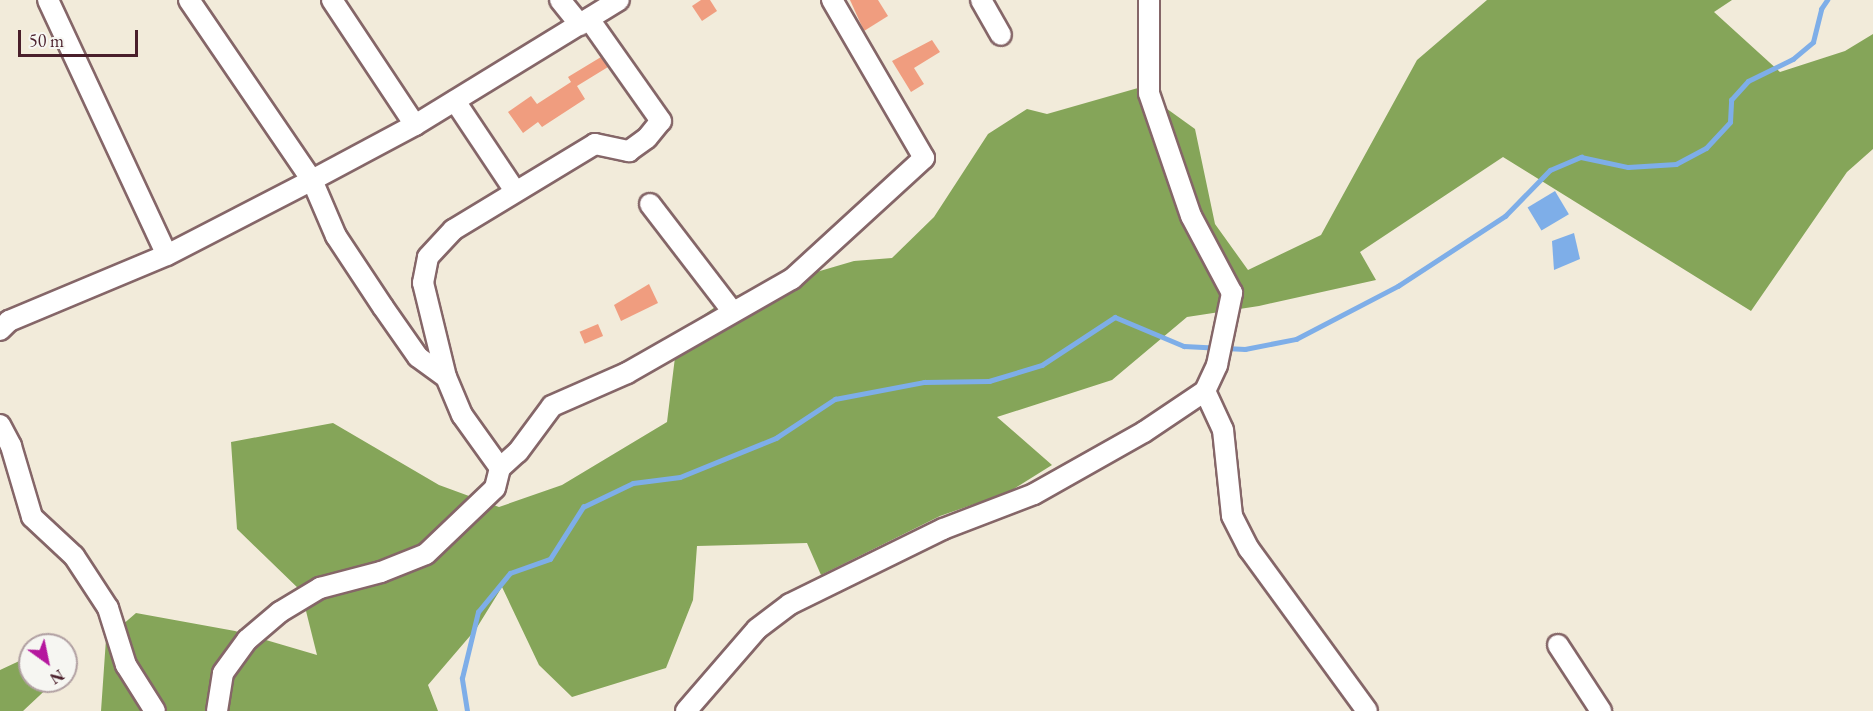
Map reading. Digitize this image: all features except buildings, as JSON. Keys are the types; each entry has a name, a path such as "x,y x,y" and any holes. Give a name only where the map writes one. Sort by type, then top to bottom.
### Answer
{"street":[{"path":"48,0 167,255"},
{"path":"189,0 312,180 336,236 383,307 418,357 446,377"},
{"path":"332,0 415,125"},
{"path":"500,468 462,415 446,377 423,283 428,257 453,230 595,144 629,151 661,121 585,22 560,0"},
{"path":"0,330 9,321 167,255 312,180 415,125 619,0"},
{"path":"217,711 223,673 247,640 279,612 320,588 381,572 426,554 495,488 500,468 518,452 552,406 627,373 732,311 792,279 924,158 832,0"},
{"path":"981,0 1001,35"},
{"path":"686,711 757,629 790,604 943,529 1035,494 1125,443 1205,391 1217,365 1232,293 1191,216 1149,93 1149,0"},
{"path":"455,100 515,191"},
{"path":"650,204 732,311"},
{"path":"1205,391 1223,430 1232,516 1249,549 1367,711"},
{"path":"0,425 11,446 32,517 74,556 108,608 126,665 155,711"},
{"path":"1558,645 1601,711"}],"green space":[{"path":"1487,0 1732,0 1714,12 1780,72 1845,51 1873,34 1873,149 1847,172 1751,311 1503,157 1360,252 1376,280 1259,306 1187,317 1112,380 997,417 1052,465 1009,492 940,516 821,575 807,543 697,546 693,600 666,668 572,697 539,665 502,587 476,629 428,685 438,711 101,711 106,639 136,613 235,631 317,655 301,591 237,529 231,442 333,423 439,485 499,507 562,485 667,422 678,333 728,298 854,261 892,258 934,217 988,134 1027,109 1047,114 1138,88 1195,129 1215,224 1248,270 1321,235 1417,60"},
{"path":"18,662 18,693 42,693 23,711 0,711 0,670"}],"water":[{"path":"1555,191 1569,214 1541,231 1528,207"},
{"path":"1574,233 1580,259 1554,270 1552,241"}],"waterway":[{"path":"1225,348 1245,349 1296,339 1398,286 1505,216 1550,170 1581,157 1628,167 1676,164 1706,148 1730,122 1731,100 1748,81 1793,59 1813,42 1821,9 1827,0"},
{"path":"467,711 462,678 478,612 510,573 550,559 583,507 633,483 680,477 776,438 835,399 924,382 989,381 1042,365 1115,317 1184,346 1217,348"}]}
